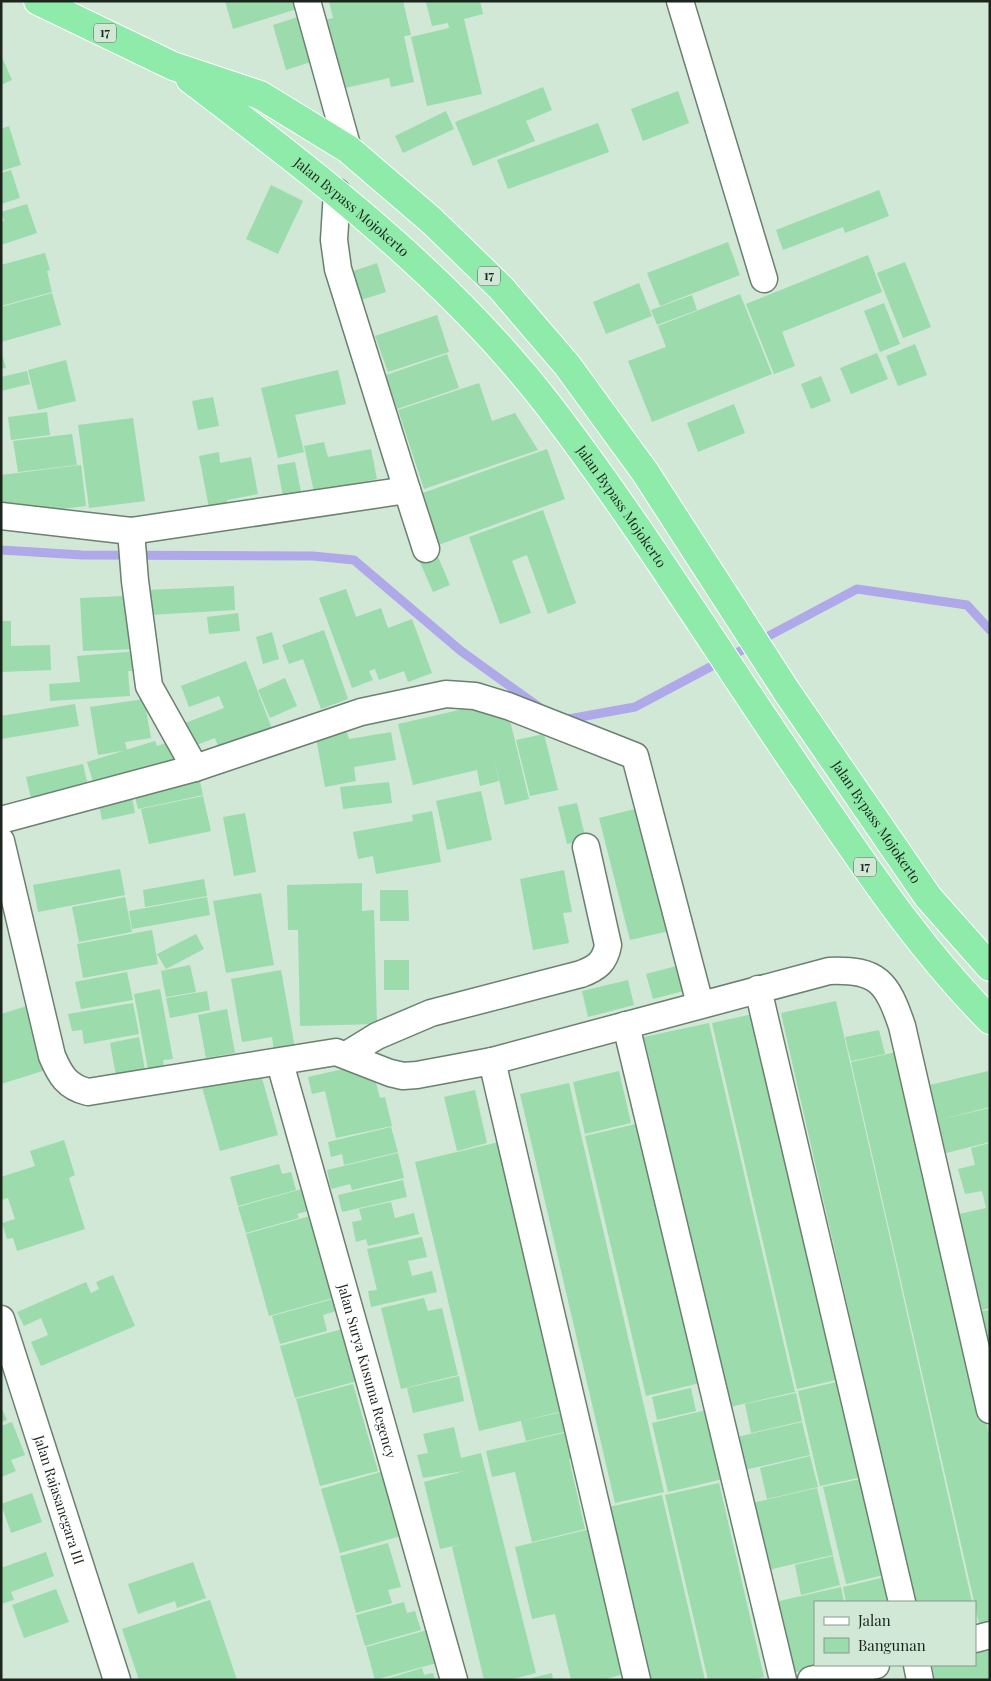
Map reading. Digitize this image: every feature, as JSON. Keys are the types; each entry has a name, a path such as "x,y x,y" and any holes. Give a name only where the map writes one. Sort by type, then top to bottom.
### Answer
{"highway":[{"name":"Jalan Bypass Mojokerto","path":"38,1 173,66 260,95 348,149 432,221 501,288 567,365 645,472 787,692 928,897 990,967"},
{"name":"Jalan Bypass Mojokerto","path":"173,66 337,192 428,272 487,330 549,406 689,602 753,704 904,922 953,982 990,1020"}],"street":[{"path":"307,1 348,149"},
{"path":"680,1 764,279"},
{"path":"337,192 334,240 338,269 426,549"},
{"path":"1,516 131,537 407,490"},
{"path":"131,537 135,581 150,686 195,768"},
{"path":"1,820 195,768 361,712 446,694 475,696 508,706 635,756 700,1004"},
{"path":"1,841 52,1056 66,1082 77,1089 88,1092 336,1052 390,1073 403,1076 492,1061 829,971 848,970 868,973 883,985 894,1003 904,1036 990,1410"},
{"path":"346,1055 377,1036 431,1013 581,974 599,965 606,956 608,945 586,847"},
{"path":"758,989 902,1601"},
{"path":"626,1025 783,1680"},
{"path":"492,1061 637,1680"},
{"name":"Jalan Surya Kusuma Regency","path":"280,1062 454,1680"},
{"name":"Jalan Rajasanegara III","path":"1,1319 117,1680"},
{"path":"976,1639 990,1635"},
{"path":"811,1680 872,1666"},
{"path":"917,1666 920,1680"}],"building":[{"path":"225,1 297,1 300,8 233,29"},
{"path":"329,1 403,1 411,35 404,36 414,82 391,87 389,78 341,89 324,20 333,18"},
{"path":"480,1 483,14 464,19 482,94 427,106 411,37 449,28 448,23 432,26 426,2"},
{"path":"301,16 314,61 286,70 273,25"},
{"path":"1,55 12,80 1,85"},
{"path":"543,87 552,110 526,121 535,141 473,166 455,122"},
{"path":"678,91 689,123 643,141 631,109"},
{"path":"446,111 454,129 403,153 395,136"},
{"path":"598,123 609,152 508,189 497,160"},
{"path":"9,126 21,165 1,171 1,129"},
{"path":"11,170 20,198 1,204 1,173"},
{"path":"271,185 303,201 278,254 246,239"},
{"path":"879,190 889,216 845,233 843,227 783,250 776,230"},
{"path":"27,204 37,233 1,245 1,222 4,221 1,212"},
{"path":"728,242 740,275 660,306 647,273"},
{"path":"45,253 50,270 47,271 52,292 1,306 1,265"},
{"path":"868,255 882,292 782,332 795,366 774,374 746,304"},
{"path":"905,262 931,327 903,338 877,273"},
{"path":"377,263 386,292 358,301 348,273"},
{"path":"639,283 652,316 606,334 593,302"},
{"path":"52,293 61,325 1,342 1,307"},
{"path":"740,294 772,374 652,422 628,361 666,347 658,326"},
{"path":"692,295 697,310 657,325 651,310"},
{"path":"884,303 900,344 880,352 864,311"},
{"path":"437,315 449,352 388,372 375,336"},
{"path":"915,344 927,375 898,386 886,356"},
{"path":"1,351 6,368 1,369"},
{"path":"877,353 888,379 851,394 840,368"},
{"path":"447,354 459,388 397,409 386,375"},
{"path":"66,360 76,401 38,410 28,370"},
{"path":"338,370 346,404 295,415 304,452 278,458 261,388"},
{"path":"27,371 30,384 1,391 1,377"},
{"path":"821,376 831,401 811,409 801,384"},
{"path":"479,383 492,421 515,413 538,450 424,489 398,410"},
{"path":"213,397 219,426 198,430 192,401"},
{"path":"734,404 745,433 698,452 687,423"},
{"path":"47,412 50,435 11,440 8,417"},
{"path":"133,418 145,501 89,508 78,425"},
{"path":"72,434 77,465 18,472 13,441"},
{"path":"324,442 328,457 371,449 377,479 314,492 304,446"},
{"path":"547,449 565,499 438,545 420,494"},
{"path":"219,452 220,463 251,457 258,494 227,500 229,510 210,513 199,456"},
{"path":"295,462 301,492 283,496 277,465"},
{"path":"81,465 86,506 29,513 28,505 1,508 1,475"},
{"path":"543,510 576,603 548,614 527,555 512,561 531,613 500,624 469,537"},
{"path":"436,552 450,585 433,592 419,560"},
{"path":"234,586 235,610 149,615 147,590"},
{"path":"346,589 356,617 381,608 388,628 412,619 432,673 408,682 404,671 379,680 375,669 369,671 373,680 352,688 319,598"},
{"path":"125,596 127,625 137,625 138,649 83,651 80,598"},
{"path":"238,613 240,631 209,634 207,617"},
{"path":"1,621 11,621 11,646 50,645 51,670 1,672"},
{"path":"324,630 348,699 321,709 303,659 289,664 282,645"},
{"path":"272,632 279,659 263,664 256,637"},
{"path":"138,651 139,670 128,671 130,696 50,701 49,684 80,682 77,656"},
{"path":"246,661 274,734 221,754 215,738 194,746 185,723 224,708 219,696 189,707 181,686"},
{"path":"285,678 297,706 270,718 258,690"},
{"path":"144,699 151,738 125,742 127,750 98,755 90,707"},
{"path":"75,704 79,726 1,739 1,716"},
{"path":"481,705 483,713 507,708 529,799 505,805 492,750 499,781 480,786 477,770 413,785 398,724"},
{"path":"347,732 349,739 391,732 396,760 354,767 356,781 325,787 316,738"},
{"path":"544,734 558,790 530,796 516,740"},
{"path":"155,741 157,746 172,741 179,763 95,788 87,762"},
{"path":"83,764 88,786 31,798 26,777"},
{"path":"198,773 203,795 138,809 133,788"},
{"path":"389,782 392,803 343,809 340,787"},
{"path":"481,791 492,840 447,850 436,801"},
{"path":"131,792 135,813 102,820 98,799"},
{"path":"203,796 211,831 149,844 141,809"},
{"path":"577,803 586,840 567,844 558,807"},
{"path":"643,807 673,930 630,940 599,818"},
{"path":"432,811 441,862 376,874 373,856 358,859 353,832 413,821 412,815"},
{"path":"245,813 256,872 234,876 223,817"},
{"path":"120,869 125,895 38,912 33,885"},
{"path":"564,870 572,912 563,913 569,943 533,950 520,879"},
{"path":"204,879 207,896 145,907 143,890"},
{"path":"362,883 362,911 374,910 377,1024 300,1026 298,930 288,930 287,885"},
{"path":"380,890 408,890 409,921 380,921"},
{"path":"261,893 274,965 226,973 213,901"},
{"path":"125,897 132,932 79,942 72,907"},
{"path":"207,897 210,915 132,929 129,911"},
{"path":"152,930 158,964 83,978 77,944"},
{"path":"196,934 204,949 166,969 157,954"},
{"path":"384,960 409,960 409,990 384,990"},
{"path":"684,964 691,989 653,999 646,974"},
{"path":"190,965 196,992 166,997 161,971"},
{"path":"281,970 295,1048 274,1051 272,1037 242,1042 231,979"},
{"path":"127,972 133,1000 81,1009 75,982"},
{"path":"628,980 634,1005 588,1017 582,991"},
{"path":"160,989 173,1059 163,1060 164,1066 148,1069 134,994"},
{"path":"207,991 210,1010 170,1018 166,998"},
{"path":"836,1001 972,1601 915,1601 781,1013"},
{"path":"133,1003 139,1034 84,1044 82,1030 72,1031 68,1014"},
{"path":"27,1006 46,1070 1,1084 1,1014"},
{"path":"227,1009 235,1053 206,1058 198,1015"},
{"path":"757,1013 819,1280 812,1282 836,1380 797,1389 712,1023"},
{"path":"709,1023 795,1392 730,1407 644,1037"},
{"path":"879,1030 885,1054 851,1061 845,1037"},
{"path":"139,1037 146,1076 117,1081 110,1043"},
{"path":"901,1051 990,1439 990,1630 981,1632 976,1601 974,1601 851,1062"},
{"path":"352,1067 375,1079 380,1098 385,1097 392,1126 336,1138 325,1091 312,1094 308,1077"},
{"path":"260,1071 278,1135 220,1151 202,1087"},
{"path":"619,1071 631,1123 585,1134 573,1082"},
{"path":"988,1071 990,1107 938,1120 930,1085"},
{"path":"569,1083 664,1492 615,1503 520,1094"},
{"path":"475,1090 487,1143 457,1151 444,1097"},
{"path":"990,1108 990,1142 946,1153 938,1120"},
{"path":"640,1123 700,1383 646,1396 585,1136"},
{"path":"391,1127 398,1152 344,1165 342,1154 331,1157 328,1142"},
{"path":"64,1140 75,1175 69,1178 85,1229 17,1251 13,1238 7,1239 2,1223 15,1219 8,1198 1,1200 1,1177 35,1166 30,1151"},
{"path":"499,1142 563,1411 479,1431 415,1162"},
{"path":"990,1143 990,1308 982,1310 959,1214 986,1208 982,1191 965,1194 958,1169 975,1165 971,1148"},
{"path":"398,1153 404,1178 352,1190 350,1184 331,1189 327,1170"},
{"path":"279,1164 282,1174 291,1172 296,1190 238,1206 230,1177"},
{"path":"403,1180 407,1197 342,1212 338,1195"},
{"path":"302,1189 308,1211 297,1214 299,1218 246,1233 238,1207"},
{"path":"391,1202 395,1218 414,1213 419,1234 368,1246 366,1239 356,1242 352,1222 362,1220 359,1209"},
{"path":"310,1216 333,1298 269,1316 246,1234"},
{"path":"422,1237 427,1257 408,1261 412,1276 432,1271 437,1292 371,1307 368,1291 377,1290 367,1249"},
{"path":"113,1275 135,1326 41,1366 31,1342 48,1335 41,1318 24,1326 17,1312 86,1282 91,1293 99,1289 96,1282"},
{"path":"424,1298 428,1311 442,1308 458,1375 401,1389 381,1308"},
{"path":"333,1299 336,1311 323,1315 327,1331 280,1344 272,1316"},
{"path":"990,1310 990,1339 989,1340 982,1311"},
{"path":"346,1328 361,1380 295,1398 280,1346"},
{"path":"459,1376 464,1401 413,1413 407,1388"},
{"path":"845,1380 867,1476 820,1486 798,1391"},
{"path":"353,1384 378,1471 320,1486 296,1399"},
{"path":"691,1388 696,1411 657,1420 652,1397"},
{"path":"796,1393 802,1421 751,1433 745,1404"},
{"path":"1,1407 7,1420 1,1422"},
{"path":"707,1410 723,1479 668,1492 652,1423"},
{"path":"563,1412 568,1431 526,1441 521,1421"},
{"path":"12,1422 25,1455 11,1460 16,1471 1,1477 1,1426"},
{"path":"802,1422 810,1455 744,1470 737,1437"},
{"path":"454,1427 461,1458 481,1453 536,1673 509,1680 484,1680 452,1547 463,1544 440,1549 424,1482 464,1471 423,1478 417,1455 428,1453 423,1434"},
{"path":"568,1432 574,1458 569,1459 585,1529 532,1542 515,1472 492,1477 486,1451"},
{"path":"810,1456 818,1487 767,1499 760,1468"},
{"path":"384,1471 401,1536 340,1553 321,1489"},
{"path":"865,1478 888,1574 846,1584 823,1487"},
{"path":"719,1483 764,1677 750,1680 708,1680 665,1495"},
{"path":"817,1488 833,1555 768,1570 752,1503"},
{"path":"32,1493 42,1522 11,1533 1,1504"},
{"path":"662,1495 705,1680 649,1680 609,1507"},
{"path":"590,1529 624,1674 602,1680 571,1680 555,1614 532,1619 515,1547"},
{"path":"388,1543 401,1587 388,1590 392,1603 356,1613 340,1556"},
{"path":"46,1552 54,1576 11,1592 14,1600 1,1604 1,1568"},
{"path":"833,1556 840,1585 801,1595 795,1565"},
{"path":"193,1562 206,1598 177,1608 175,1601 138,1614 128,1584"},
{"path":"894,1575 900,1601 846,1601 843,1587"},
{"path":"841,1587 844,1601 814,1601 814,1666 826,1666 792,1673 775,1602"},
{"path":"56,1589 69,1622 24,1638 12,1605"},
{"path":"210,1600 237,1680 139,1680 122,1629"},
{"path":"404,1602 407,1613 415,1611 421,1630 365,1646 356,1615"},
{"path":"431,1629 440,1662 375,1680 366,1647"},
{"path":"990,1648 990,1680 935,1680 932,1666 976,1666 976,1652"},
{"path":"422,1668 424,1675 433,1673 435,1680 383,1680"},
{"path":"552,1673 553,1680 528,1680 528,1679"}],"waterway":[{"path":"1,550 82,555 313,556 354,560 461,651 539,707"},
{"path":"563,720 635,707 857,589 967,605 990,630"}]}
